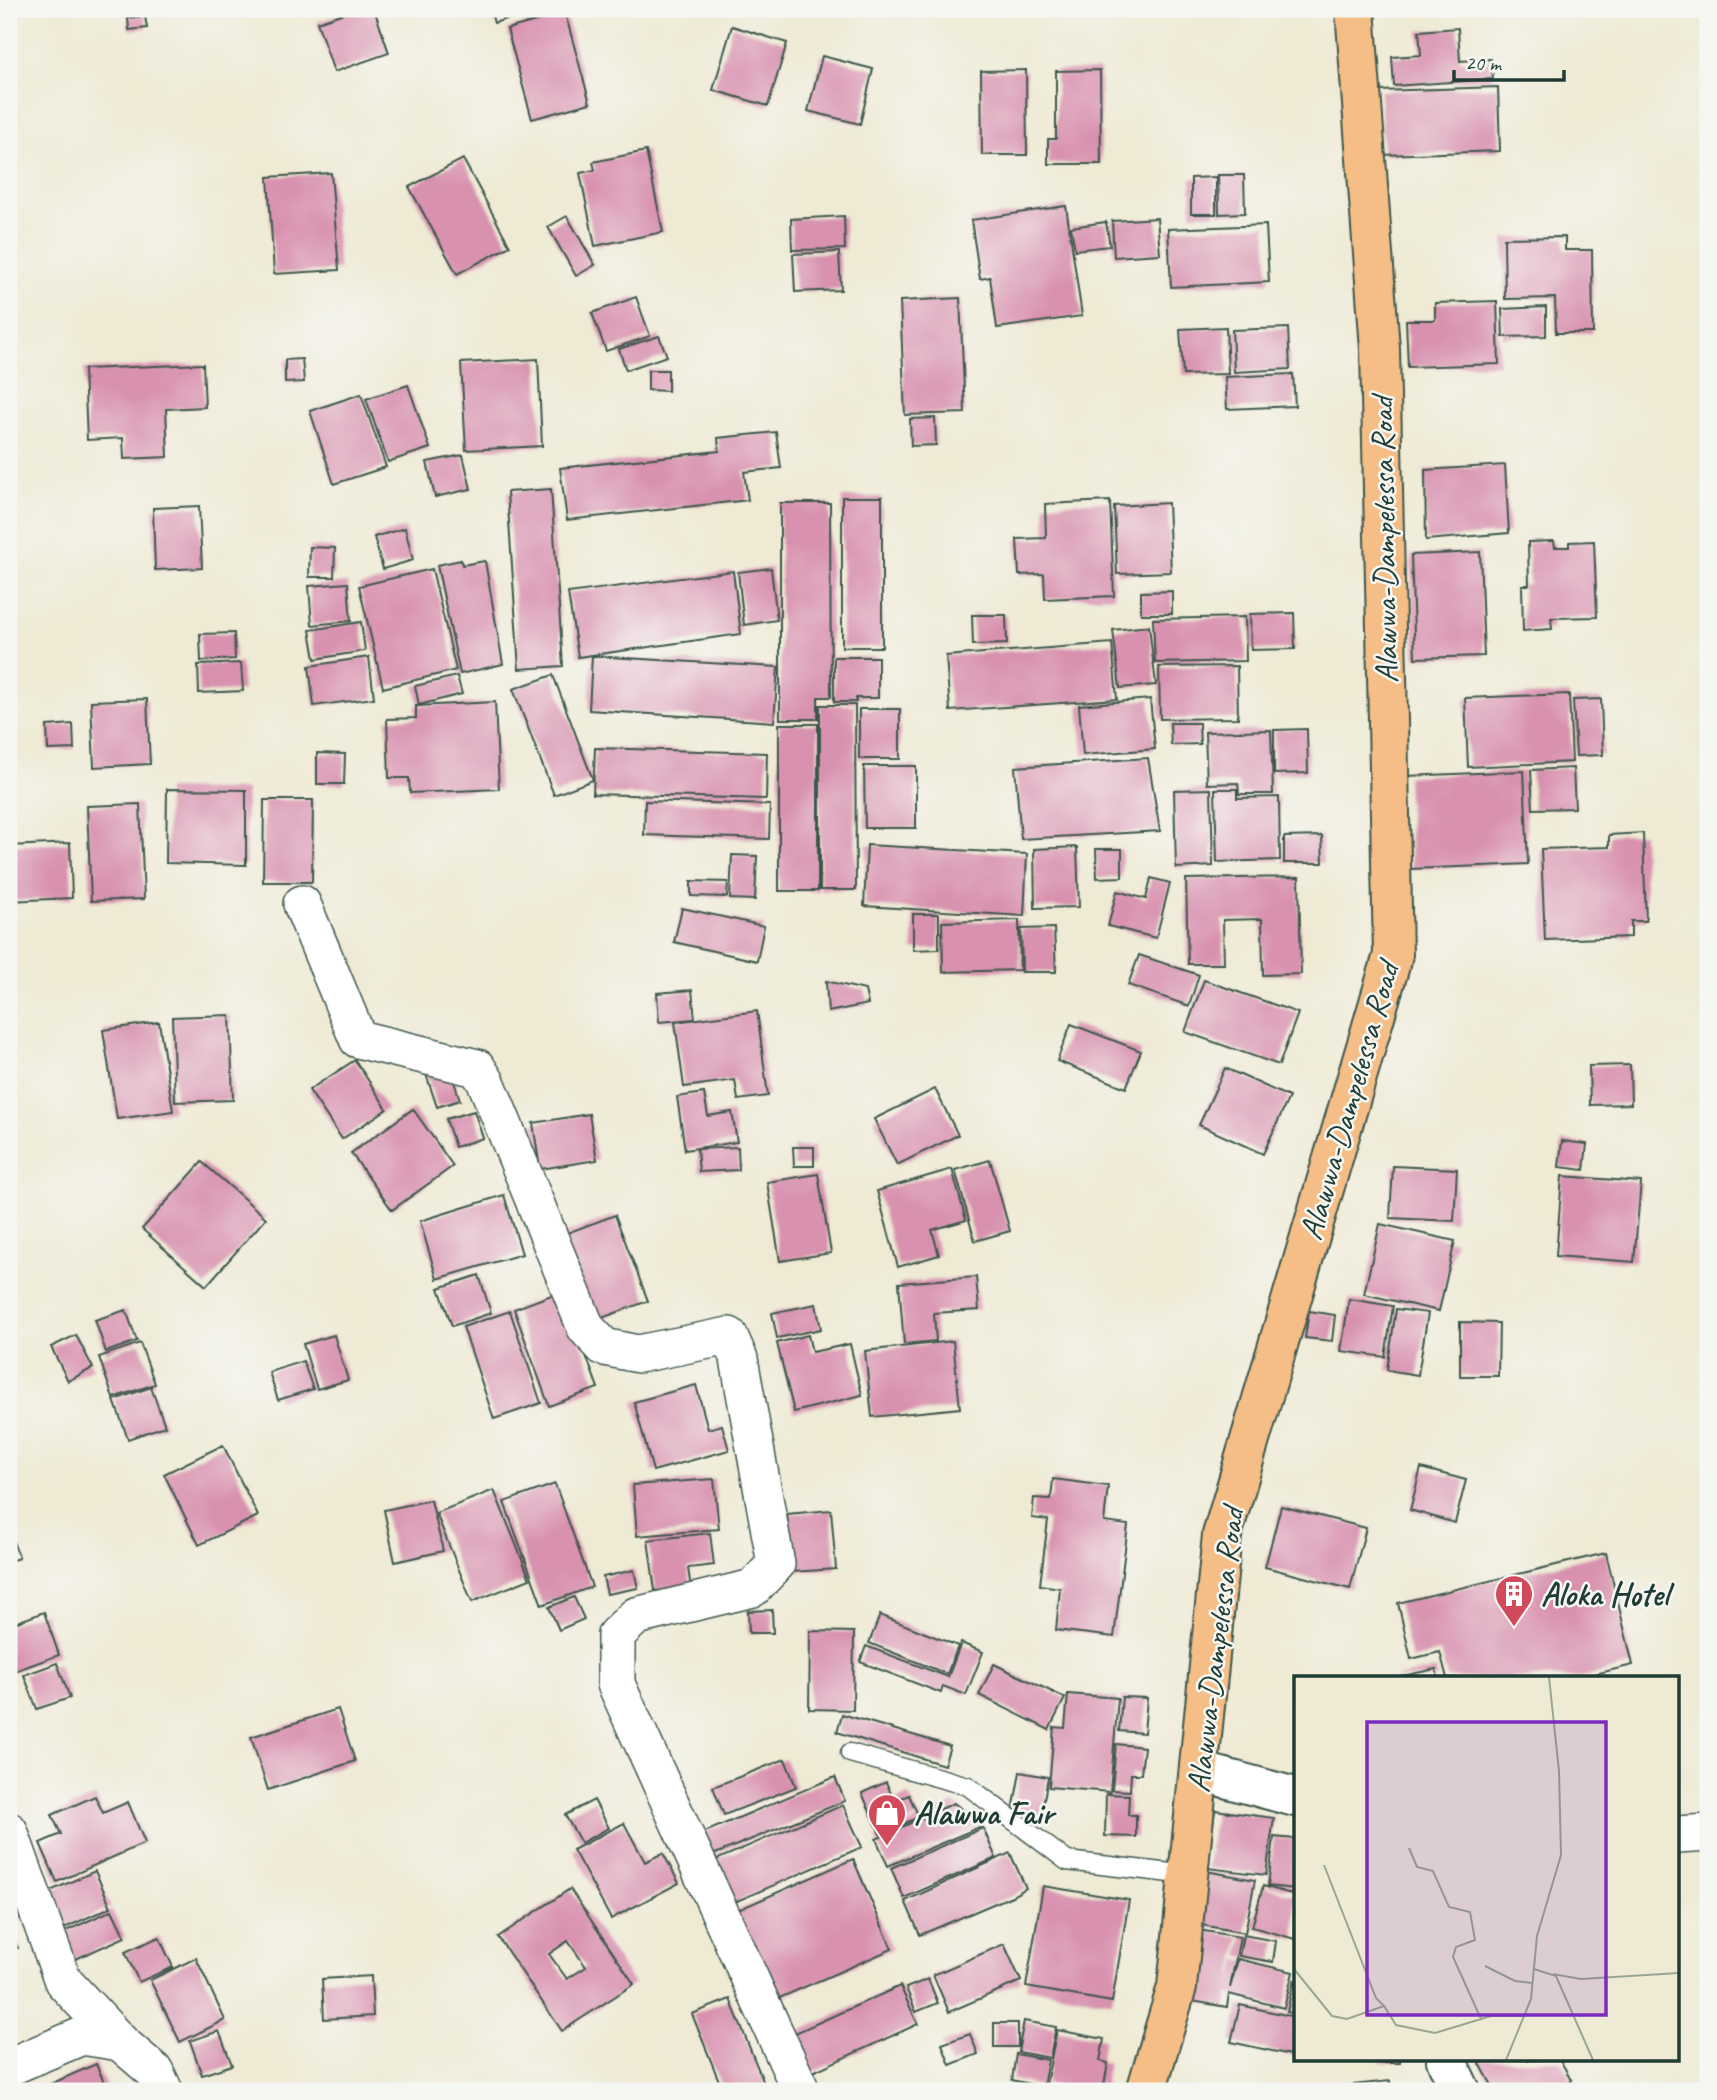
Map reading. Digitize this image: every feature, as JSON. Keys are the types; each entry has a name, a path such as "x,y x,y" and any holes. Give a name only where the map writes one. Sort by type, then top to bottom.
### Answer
{"main road":[{"name":"Alawwa-Dampelessa Road","path":"1146,2091 1177,1987 1223,1535 1393,955 1380,349 1355,9"}],"street":[{"path":"303,904 358,1039 477,1068 486,1083 586,1328 604,1347 638,1354 729,1336 739,1359 776,1564 753,1588 636,1616 616,1635 616,1684 801,2091"},
{"path":"1199,1771 1294,1797"},
{"path":"9,1831 63,1981 120,2042 155,2072 164,2091"},
{"path":"1678,1835 1708,1833"},
{"path":"9,2067 82,2036 120,2042"},
{"path":"1447,2062 1461,2091"}],"lane":[{"path":"850,1753 968,1786 1067,1861 1188,1875"}],"building":[{"path":"127,9 145,9 145,15 128,17"},
{"path":"356,9 374,9 389,53 334,72 317,22"},
{"path":"490,9 538,9 494,23"},
{"path":"565,13 590,103 532,119 507,29"},
{"path":"145,16 147,28 129,30 128,18"},
{"path":"732,26 787,43 768,106 713,90"},
{"path":"1458,28 1460,61 1491,59 1493,79 1394,86 1392,57 1421,55 1419,31"},
{"path":"822,56 873,69 860,124 808,111"},
{"path":"1026,70 1027,155 982,155 981,71"},
{"path":"1100,70 1101,164 1048,164 1048,139 1056,139 1056,71"},
{"path":"1498,87 1500,151 1383,155 1380,91"},
{"path":"646,151 663,232 595,246 580,173 595,170 593,162"},
{"path":"463,159 510,246 457,274 409,187"},
{"path":"331,173 339,270 274,274 268,177"},
{"path":"1218,175 1244,175 1245,213 1219,214"},
{"path":"1216,177 1216,214 1191,214 1191,178"},
{"path":"1066,206 1082,316 997,328 990,277 980,279 971,220"},
{"path":"567,216 595,265 576,276 548,227"},
{"path":"844,216 845,249 792,250 791,219"},
{"path":"1157,218 1160,254 1114,257 1112,221"},
{"path":"1106,222 1110,246 1075,250 1071,227"},
{"path":"1266,225 1269,282 1171,287 1168,229"},
{"path":"1565,237 1565,250 1592,250 1593,333 1556,333 1555,298 1505,299 1504,238"},
{"path":"839,252 841,290 795,292 793,254"},
{"path":"636,297 650,336 606,351 592,313"},
{"path":"960,298 965,413 905,415 900,301"},
{"path":"1497,301 1499,364 1408,367 1406,320 1435,320 1435,303"},
{"path":"1546,307 1546,336 1503,337 1502,309"},
{"path":"1226,327 1228,374 1183,375 1180,329"},
{"path":"1288,328 1290,369 1234,372 1232,330"},
{"path":"659,336 667,356 626,370 619,349"},
{"path":"302,359 304,382 285,383 285,360"},
{"path":"538,359 542,446 466,450 461,363"},
{"path":"203,364 205,407 166,409 168,457 124,459 123,438 87,440 84,369"},
{"path":"648,370 668,370 668,391 648,390"},
{"path":"1293,374 1295,406 1227,409 1225,377"},
{"path":"408,385 430,448 388,462 366,399"},
{"path":"361,394 386,467 334,484 310,411"},
{"path":"935,418 936,445 911,446 910,419"},
{"path":"776,432 781,468 744,472 748,500 567,520 560,468 719,451 718,438"},
{"path":"463,455 471,489 435,497 427,462"},
{"path":"1505,465 1509,533 1426,540 1425,470"},
{"path":"551,489 563,666 519,669 507,492"},
{"path":"842,497 882,497 882,647 842,647"},
{"path":"1110,501 1114,596 1045,599 1044,574 1019,575 1017,539 1046,538 1045,504"},
{"path":"780,503 830,503 831,697 818,697 818,719 780,719"},
{"path":"1168,503 1171,572 1117,574 1114,506"},
{"path":"199,506 202,568 155,570 153,508"},
{"path":"405,528 413,560 383,569 374,537"},
{"path":"1554,541 1555,547 1569,547 1569,542 1594,541 1597,617 1551,618 1552,629 1523,631 1522,585 1529,585 1528,542"},
{"path":"310,547 335,548 334,577 309,577"},
{"path":"1480,552 1484,656 1415,658 1411,555"},
{"path":"461,560 462,565 485,561 503,664 460,674 437,565"},
{"path":"771,568 777,620 744,625 738,572"},
{"path":"432,569 456,670 383,688 359,586"},
{"path":"733,571 741,634 578,657 568,593"},
{"path":"348,583 351,621 312,625 309,586"},
{"path":"1172,591 1172,614 1141,614 1141,592"},
{"path":"1294,613 1295,649 1251,650 1250,614"},
{"path":"972,615 1006,615 1007,644 973,645"},
{"path":"1245,617 1246,661 1155,663 1153,619"},
{"path":"361,622 365,651 315,659 310,630"},
{"path":"1149,626 1156,685 1120,688 1113,630"},
{"path":"234,633 235,659 201,661 200,634"},
{"path":"1112,643 1117,699 950,711 946,656"},
{"path":"592,656 778,667 774,722 589,710"},
{"path":"369,657 374,698 314,706 309,666"},
{"path":"834,657 878,657 878,698 834,702"},
{"path":"241,663 243,691 199,693 198,665"},
{"path":"1237,666 1238,718 1160,719 1159,667"},
{"path":"553,675 593,780 554,795 513,689"},
{"path":"457,676 462,694 419,705 415,686"},
{"path":"1569,694 1572,762 1468,767 1465,698"},
{"path":"147,699 150,764 94,767 91,701"},
{"path":"1150,699 1155,749 1083,755 1079,705"},
{"path":"1601,699 1603,755 1576,756 1573,700"},
{"path":"495,702 499,789 410,793 409,778 389,778 387,719 416,718 416,706"},
{"path":"820,705 855,705 856,890 820,890"},
{"path":"859,709 900,709 900,759 859,759"},
{"path":"1170,723 1199,723 1200,744 1171,745"},
{"path":"73,724 74,749 48,750 47,726"},
{"path":"779,724 818,724 818,891 779,891"},
{"path":"1307,729 1308,773 1274,774 1274,730"},
{"path":"1271,730 1273,794 1239,794 1238,783 1207,784 1205,732"},
{"path":"595,748 767,753 766,799 593,794"},
{"path":"317,753 345,754 344,784 317,784"},
{"path":"1148,758 1160,831 1021,839 1015,767"},
{"path":"864,766 916,766 916,828 865,828"},
{"path":"1573,768 1575,808 1533,809 1531,770"},
{"path":"1524,771 1528,864 1411,869 1407,776"},
{"path":"167,789 246,790 246,865 166,863"},
{"path":"1211,789 1213,866 1176,868 1174,790"},
{"path":"1215,789 1237,789 1237,798 1279,797 1280,860 1217,862"},
{"path":"264,800 313,800 312,882 263,882"},
{"path":"645,801 770,805 769,839 644,835"},
{"path":"140,804 144,899 91,901 87,806"},
{"path":"1643,833 1646,921 1631,921 1631,937 1545,940 1541,849 1609,847 1609,835"},
{"path":"1322,836 1323,863 1284,863 1284,837"},
{"path":"70,843 72,898 9,901 9,846"},
{"path":"867,845 1027,854 1024,916 864,906"},
{"path":"1077,847 1079,907 1035,908 1034,849"},
{"path":"1096,849 1122,849 1122,877 1097,878"},
{"path":"732,855 757,856 755,900 730,899"},
{"path":"1299,877 1301,974 1263,975 1262,919 1223,920 1224,964 1188,964 1186,879"},
{"path":"1151,878 1170,883 1156,938 1108,926 1117,891 1146,899"},
{"path":"691,881 728,882 727,897 691,896"},
{"path":"682,908 764,926 757,961 674,942"},
{"path":"913,914 939,914 939,949 913,950"},
{"path":"1019,920 1020,970 943,972 942,922"},
{"path":"1054,928 1056,972 1022,972 1021,929"},
{"path":"1139,955 1199,975 1189,1006 1128,985"},
{"path":"1204,980 1298,1013 1279,1065 1185,1032"},
{"path":"826,981 865,990 868,1004 828,1012"},
{"path":"692,990 695,1019 659,1022 657,993"},
{"path":"757,1011 768,1096 738,1100 735,1080 684,1087 675,1022"},
{"path":"230,1015 233,1100 175,1102 172,1017"},
{"path":"159,1022 173,1111 117,1119 103,1030"},
{"path":"1071,1024 1141,1051 1126,1088 1057,1061"},
{"path":"355,1060 387,1109 342,1139 309,1090"},
{"path":"1630,1065 1631,1104 1590,1105 1589,1066"},
{"path":"449,1066 460,1100 437,1107 426,1074"},
{"path":"1225,1068 1289,1097 1263,1154 1199,1125"},
{"path":"935,1089 958,1135 897,1165 874,1119"},
{"path":"704,1093 708,1116 732,1112 737,1142 685,1150 677,1097"},
{"path":"413,1109 453,1166 392,1210 351,1153"},
{"path":"474,1111 483,1138 455,1147 446,1119"},
{"path":"589,1114 597,1160 540,1169 533,1123"},
{"path":"1562,1141 1587,1144 1584,1170 1559,1167"},
{"path":"738,1147 739,1170 699,1172 697,1149"},
{"path":"793,1147 814,1147 814,1166 794,1166"},
{"path":"990,1160 1010,1231 975,1241 955,1170"},
{"path":"202,1162 266,1218 206,1286 142,1229"},
{"path":"1393,1166 1457,1169 1454,1221 1390,1218"},
{"path":"952,1169 966,1220 932,1230 939,1255 898,1267 877,1191"},
{"path":"818,1174 831,1253 780,1261 767,1182"},
{"path":"1562,1176 1641,1182 1634,1262 1556,1256"},
{"path":"504,1195 522,1254 437,1279 420,1221"},
{"path":"615,1215 648,1301 591,1322 559,1236"},
{"path":"1380,1224 1455,1241 1439,1311 1364,1294"},
{"path":"479,1275 491,1313 452,1326 439,1288"},
{"path":"976,1277 979,1310 934,1313 936,1341 904,1344 899,1283"},
{"path":"562,1291 598,1388 549,1406 514,1309"},
{"path":"1349,1299 1393,1306 1385,1357 1341,1351"},
{"path":"816,1304 821,1329 777,1338 772,1313"},
{"path":"1396,1309 1428,1313 1418,1375 1387,1370"},
{"path":"126,1310 137,1341 106,1352 95,1320"},
{"path":"510,1311 541,1403 494,1419 463,1327"},
{"path":"1309,1311 1335,1315 1332,1341 1305,1338"},
{"path":"1460,1322 1499,1323 1498,1376 1460,1376"},
{"path":"76,1335 93,1368 68,1381 51,1347"},
{"path":"334,1335 348,1380 317,1389 303,1344"},
{"path":"808,1335 812,1352 850,1344 862,1395 794,1412 777,1343"},
{"path":"953,1341 960,1408 872,1417 865,1351"},
{"path":"140,1343 155,1384 113,1398 99,1357"},
{"path":"303,1361 313,1389 278,1400 269,1372"},
{"path":"696,1385 708,1429 722,1425 729,1450 653,1471 634,1402"},
{"path":"151,1387 165,1426 128,1439 114,1400"},
{"path":"223,1445 258,1516 199,1545 164,1474"},
{"path":"1421,1468 1466,1480 1455,1523 1410,1510"},
{"path":"714,1479 719,1529 637,1536 633,1485"},
{"path":"1053,1479 1108,1486 1104,1522 1128,1525 1114,1637 1056,1630 1060,1588 1040,1585 1048,1520 1032,1518 1034,1498 1051,1499"},
{"path":"555,1484 592,1587 542,1605 504,1502"},
{"path":"494,1490 530,1579 472,1602 436,1513"},
{"path":"431,1500 443,1551 395,1562 384,1510"},
{"path":"1281,1506 1366,1528 1350,1589 1265,1567"},
{"path":"831,1510 836,1569 792,1572 787,1514"},
{"path":"9,1530 19,1558 9,1561"},
{"path":"710,1533 714,1565 688,1568 691,1588 655,1591 648,1540"},
{"name":"Aloka Hotel","path":"1606,1553 1633,1665 1586,1676 1446,1676 1440,1652 1411,1659 1398,1603"},
{"path":"634,1570 638,1588 607,1594 603,1577"},
{"path":"574,1597 584,1619 559,1630 549,1607"},
{"path":"772,1610 773,1633 749,1633 748,1611"},
{"path":"44,1612 59,1655 9,1673 9,1625"},
{"path":"880,1615 958,1646 947,1674 869,1643"},
{"path":"810,1631 854,1632 853,1710 809,1709"},
{"path":"961,1643 983,1652 966,1695 943,1686 941,1693 860,1662 866,1646 948,1677"},
{"path":"57,1663 70,1698 37,1709 24,1675"},
{"path":"994,1664 1065,1698 1049,1730 979,1695"},
{"path":"1436,1669 1438,1676 1402,1676"},
{"path":"1068,1694 1118,1698 1110,1792 1049,1787 1054,1727 1065,1728"},
{"path":"1122,1697 1147,1698 1144,1733 1119,1731"},
{"path":"338,1709 355,1761 268,1790 251,1737"},
{"path":"842,1714 950,1746 944,1765 837,1732"},
{"path":"1116,1744 1144,1747 1141,1774 1131,1774 1130,1791 1112,1790"},
{"path":"785,1759 796,1787 724,1815 713,1787"},
{"path":"1020,1772 1048,1777 1041,1817 1013,1811"},
{"path":"835,1777 845,1801 703,1859 693,1837"},
{"path":"886,1782 894,1801 909,1795 919,1817 880,1834 862,1793"},
{"path":"1106,1794 1129,1795 1128,1815 1136,1815 1136,1837 1105,1836"},
{"path":"95,1796 103,1813 128,1802 145,1843 57,1882 40,1843 61,1834 52,1815"},
{"path":"594,1800 609,1828 581,1843 565,1815"},
{"path":"954,1803 982,1826 888,1866 876,1839"},
{"path":"843,1805 862,1847 721,1908 702,1866"},
{"path":"1215,1810 1274,1818 1266,1875 1207,1868"},
{"path":"624,1823 645,1862 663,1853 679,1883 611,1919 573,1850"},
{"path":"983,1828 996,1858 904,1898 891,1868"},
{"path":"1274,1837 1294,1839 1294,1889 1268,1886"},
{"path":"1010,1853 1026,1888 920,1935 905,1901"},
{"path":"853,1859 892,1949 768,2003 729,1914"},
{"path":"95,1871 111,1907 56,1932 39,1896"},
{"path":"1206,1871 1255,1880 1245,1933 1196,1924"},
{"path":"1043,1886 1129,1900 1112,2002 1026,1987"},
{"path":"1263,1886 1294,1895 1294,1939 1252,1927"},
{"path":"570,1889 634,1984 562,2031 498,1937","holes":["568,1941 586,1967 567,1979 549,1954"]},
{"path":"112,1910 125,1937 69,1962 57,1935"},
{"path":"9,1927 18,1948 9,1952"},
{"path":"1193,1929 1240,1937 1230,1988 1238,1959 1293,1972 1284,2008 1229,1994 1227,2007 1180,1999"},
{"path":"1243,1935 1276,1941 1273,1962 1239,1956"},
{"path":"159,1937 173,1967 139,1982 125,1952"},
{"path":"1004,1944 1021,1981 949,2012 933,1975"},
{"path":"196,1958 225,2020 180,2042 150,1980"},
{"path":"371,1976 373,2016 324,2019 322,1979"},
{"path":"928,1979 938,2003 916,2012 906,1988"},
{"path":"1294,1980 1294,2014 1287,2012"},
{"path":"900,1986 918,2024 802,2077 784,2038"},
{"path":"730,1999 767,2091 723,2091 692,2014"},
{"path":"1240,2005 1294,2017 1294,2056 1231,2042"},
{"path":"1024,2021 1056,2027 1050,2058 1018,2052"},
{"path":"994,2023 1018,2023 1018,2047 994,2047"},
{"path":"1057,2030 1104,2039 1100,2061 1108,2063 1103,2091 1083,2091 1046,2084"},
{"path":"219,2031 232,2065 202,2075 190,2041"},
{"path":"970,2034 978,2054 950,2065 942,2044"},
{"path":"1016,2054 1048,2060 1043,2087 1012,2080"},
{"path":"1479,2062 1561,2062 1572,2081 1552,2091 1495,2091"},
{"path":"96,2064 108,2091 50,2091 48,2085"},
{"path":"1390,2081 1391,2091 1316,2091 1316,2089"}],"place":[{"name":"Aloka Hotel","path":"1514,1628"},
{"name":"Alawwa Fair","path":"887,1847"}]}
